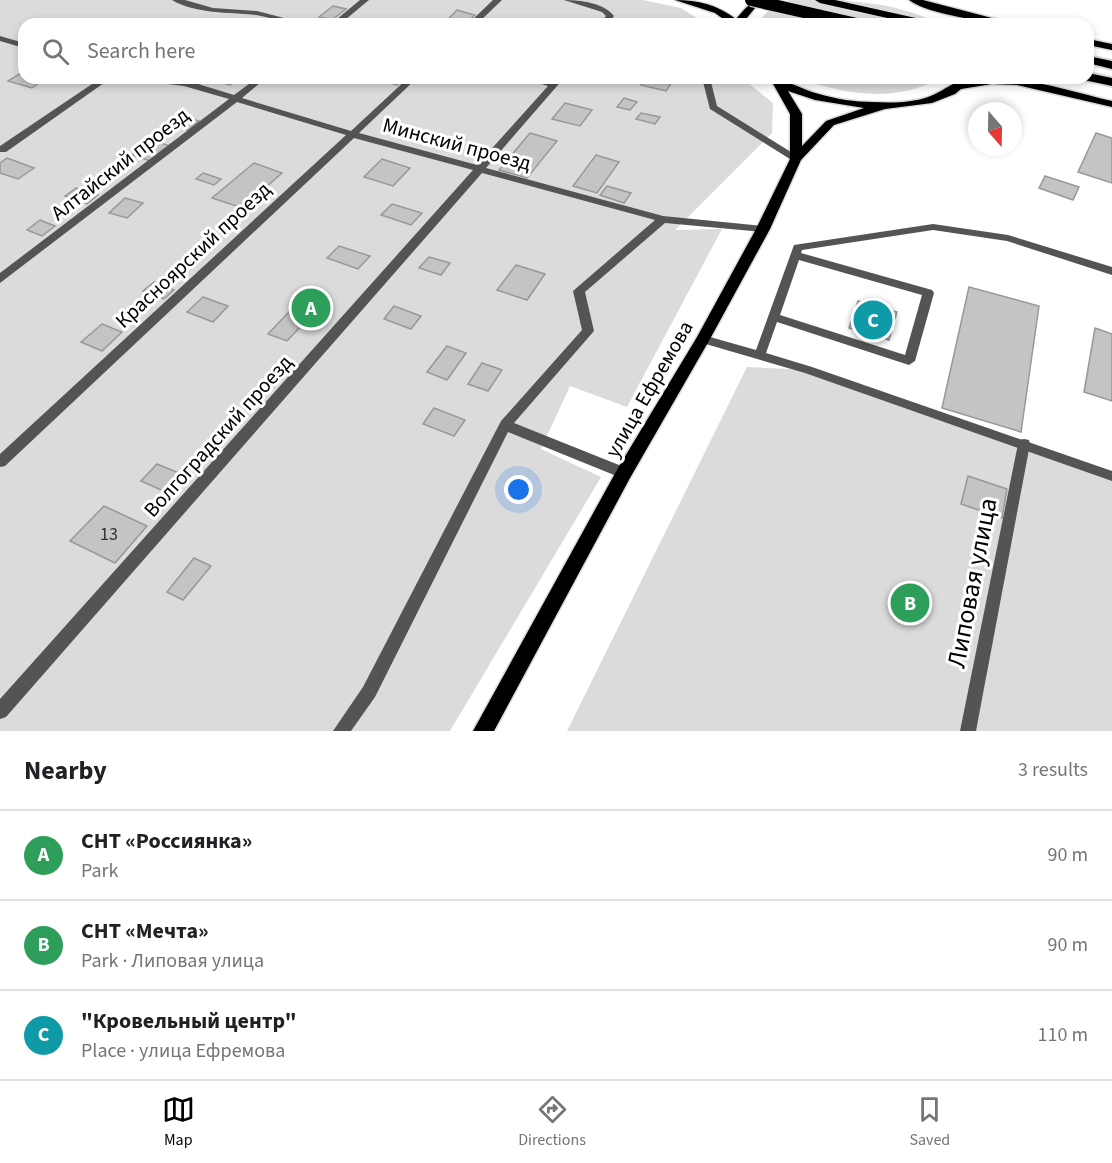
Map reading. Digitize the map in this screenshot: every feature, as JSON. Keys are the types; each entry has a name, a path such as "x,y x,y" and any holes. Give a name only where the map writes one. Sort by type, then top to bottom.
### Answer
{"highway":[{"path":"751,0 830,18"},
{"path":"820,0 902,18"},
{"path":"1094,60 1112,65"},
{"path":"1094,78 1112,82"}],"main road":[{"path":"680,0 719,11 728,18"},
{"path":"741,18 752,6 763,0"},
{"path":"914,0 929,6 983,18"},
{"path":"929,6 948,18"},
{"path":"1094,44 1112,47"},
{"path":"777,84 796,114 796,159"},
{"path":"785,84 818,97 845,103 883,106 914,104 941,96 961,84"},
{"path":"1026,84 1112,104"},
{"name":"улица Ефремова","path":"483,731 624,473 703,339 763,229 796,159 830,123 883,106"}],"street":[{"path":"176,0 213,10 257,13 278,18"},
{"path":"342,18 365,0"},
{"path":"478,18 498,0"},
{"path":"568,0 605,10 610,16 608,18"},
{"path":"0,38 18,44"},
{"path":"0,149 3,150 98,84"},
{"name":"Минский проезд","path":"187,84 351,134 663,219 763,229"},
{"name":"Алтайский проезд","path":"0,279 254,84"},
{"name":"Красноярский проезд","path":"0,462 406,84"},
{"name":"Волгоградский проезд","path":"0,711 554,84"},
{"path":"707,84 712,107 796,159"},
{"path":"341,731 369,692 505,425 588,331 579,291 663,219"},
{"path":"759,357 798,247 933,227 1008,238 1112,271"},
{"path":"773,317 909,361 928,293 795,255"},
{"path":"703,339 808,370 1112,476"},
{"path":"505,425 624,473"},
{"name":"Липовая улица","path":"968,731 1024,444"}],"shaded area":[{"path":"0,0 643,0 681,8 697,18 18,18 18,84 749,84 773,103 772,133 675,230 722,229 627,407 570,386 541,449 601,477 450,731 0,731"},
{"path":"790,0 847,1 886,6 925,18 762,18 780,4"},
{"path":"816,84 927,84 906,91 870,94"},
{"path":"747,367 808,370 1112,476 1112,731 567,731"}],"building":[{"path":"333,6 346,9 335,18 319,17"},
{"path":"457,10 475,15 472,18 449,18"},
{"path":"18,75 18,84 8,81"},
{"path":"18,84 38,84 32,88"},
{"path":"642,84 671,84 666,91"},
{"path":"624,98 637,102 630,110 617,107"},
{"path":"565,103 592,110 580,126 552,119"},
{"path":"641,113 660,117 655,124 636,119"},
{"path":"179,115 199,121 188,130 168,124"},
{"path":"530,133 557,141 527,178 499,170"},
{"path":"1096,133 1112,138 1112,183 1078,172"},
{"path":"151,140 170,146 150,161 132,155"},
{"path":"596,155 619,162 597,193 573,186"},
{"path":"7,158 34,168 18,179 0,173 0,163"},
{"path":"382,159 410,168 393,186 364,177"},
{"path":"254,163 282,173 242,208 212,198"},
{"path":"203,173 221,179 214,185 196,179"},
{"path":"1045,176 1079,187 1073,200 1039,188"},
{"path":"607,186 631,193 624,203 600,195"},
{"path":"76,188 98,195 87,204 65,196"},
{"path":"125,198 143,203 127,218 109,213"},
{"path":"392,204 422,213 411,225 381,215"},
{"path":"40,220 55,226 42,236 27,230"},
{"path":"339,246 370,256 358,269 327,258"},
{"path":"429,257 450,263 441,275 419,268"},
{"path":"516,265 545,274 527,300 497,290"},
{"path":"154,282 174,290 164,299 143,291"},
{"path":"969,287 1039,306 1021,432 942,408"},
{"path":"308,292 327,299 287,341 268,334"},
{"path":"203,297 228,306 213,322 187,312"},
{"path":"858,301 897,312 889,340 849,328"},
{"path":"394,306 421,316 411,329 384,319"},
{"path":"102,324 122,332 102,351 81,342"},
{"path":"1095,328 1112,334 1112,401 1084,392"},
{"path":"447,346 466,353 447,380 427,372"},
{"path":"482,363 502,370 488,391 468,384"},
{"path":"434,408 465,420 454,436 423,424"},
{"path":"157,464 184,475 168,493 141,481"},
{"path":"968,476 1007,489 1002,518 961,504"},
{"path":"104,506 147,526 115,563 70,541"},
{"path":"194,558 211,566 183,600 167,592"}],"place":[{"name":"СНТ «Россиянка»","path":"311,308"},
{"name":"\"Кровельный центр\"","path":"873,320"},
{"name":"СНТ «Мечта»","path":"910,603"}]}
